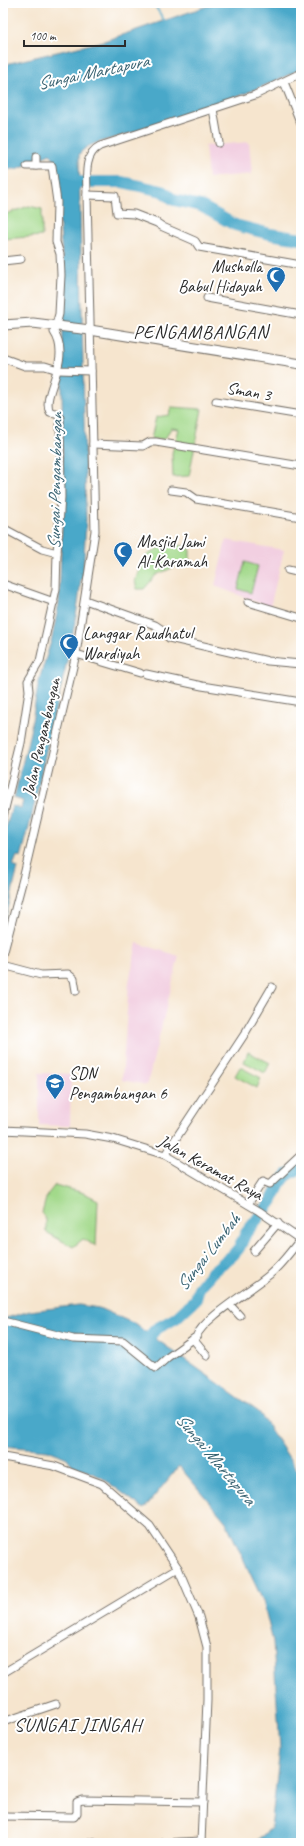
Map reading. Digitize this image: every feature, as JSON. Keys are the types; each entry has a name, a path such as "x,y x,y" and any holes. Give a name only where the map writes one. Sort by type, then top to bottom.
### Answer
{"main road":[{"path":"3,325 33,323 58,326 301,364"}],"street":[{"name":"Jalan Pengambangan","path":"3,955 24,875 76,654 95,524 93,444 87,330 87,182 88,160 90,153 94,148 255,95 301,73"},
{"path":"284,82 301,124"},
{"path":"213,109 219,143"},
{"path":"36,157 36,166"},
{"path":"3,817 21,743 29,691 28,681 40,661 54,602 61,497 60,421 59,415 55,412 50,412 48,409 50,391 60,370 60,346 54,333 58,326 61,275 60,254 56,242 56,197 52,166 27,166"},
{"path":"87,195 115,196 117,213 134,214 157,223 163,227 195,240 199,246 301,266"},
{"path":"3,261 21,259"},
{"path":"207,298 301,315"},
{"path":"3,358 25,366 45,366 60,370 88,371"},
{"name":"Sman 3","path":"216,401 301,415"},
{"path":"93,444 143,446 150,442 156,442 301,466"},
{"path":"171,490 186,492 196,499 301,517"},
{"path":"3,528 42,548 57,553"},
{"path":"288,570 301,573"},
{"path":"3,584 54,602"},
{"path":"85,600 155,625 161,629 168,638 268,661 301,664"},
{"path":"248,602 301,618"},
{"path":"76,654 143,674 202,686 301,702"},
{"path":"3,965 41,975 70,975 75,981 76,992"},
{"path":"165,1155 244,1035 272,988"},
{"name":"Jalan Keramat Raya","path":"3,1130 85,1134 113,1139 165,1155 248,1204 278,1223 299,1239"},
{"path":"248,1204 263,1181 270,1184 301,1155"},
{"path":"254,1251 278,1223"},
{"path":"3,1321 73,1339 123,1341 156,1368 168,1357 193,1339 212,1318 271,1274 299,1239 301,1229"},
{"path":"230,1305 240,1316"},
{"path":"193,1339 207,1356"},
{"path":"3,1457 54,1466 102,1484 150,1526 178,1568 199,1617 206,1647 207,1700 201,1842 163,1843"},
{"path":"3,1673 178,1568"},
{"path":"3,1722 56,1704"},
{"path":"3,1816 74,1817 77,1813 77,1802 82,1800 203,1802"}],"shaded area":[{"path":"249,142 252,174 208,178 205,146"},
{"path":"226,540 284,550 270,607 215,586"},
{"path":"137,943 179,956 147,1085 122,1080 129,982"},
{"name":"SDN Pengambangan 6","path":"39,1073 71,1074 70,1126 39,1125"}],"green space":[{"path":"29,206 42,209 42,236 3,239 3,215"},
{"path":"171,407 202,409 189,476 173,477 172,453 179,429 171,428 165,439 151,439 156,417 169,415"},
{"path":"168,542 190,548 190,560 156,575 144,589 137,589 135,581 146,556"},
{"path":"245,562 258,566 251,593 238,589"},
{"path":"248,1052 270,1063 265,1073 244,1062"},
{"path":"240,1067 261,1078 257,1088 235,1076"},
{"path":"55,1185 84,1193 98,1200 96,1246 83,1239 73,1247 46,1232 46,1219 42,1213 47,1195"}],"water":[{"name":"Sungai Martapura","path":"216,3 301,3 301,69 258,88 192,113 93,144 87,147 79,155 86,519 83,578 81,579 76,618 37,795 21,857 17,856 13,866 18,868 3,929 3,839 12,806 21,808 23,801 14,798 30,732 39,680 52,638 59,603 63,500 63,268 53,157 50,154 17,169 3,169 3,67 10,63 104,41"},
{"name":"Sungai Martapura","path":"79,1305 99,1308 135,1324 259,1412 301,1476 301,1843 254,1843 271,1828 280,1749 273,1642 263,1601 226,1522 179,1466 144,1509 101,1477 72,1465 67,1458 48,1450 3,1446 3,1319 30,1311"}],"waterway":[{"path":"156,3 155,6 164,20"},
{"path":"69,182 122,182 162,191 174,200 201,206 235,225 270,234 301,239"},
{"name":"Sungai Lumbah","path":"140,1347 156,1329 176,1318 196,1299 199,1288 212,1272 233,1255 239,1248 246,1233 271,1202 280,1184 288,1174 301,1168"}],"place":[{"name":"Musholla Babul Hidayah","path":"276,293"},
{"name":"Masjid Jami Al-Karamah","path":"123,568"},
{"name":"Langgar Raudhatul Wardiyah","path":"69,660"},
{"name":"SDN Pengambangan 6","path":"55,1100"}],"district":[{"name":"PENGAMBANGAN","path":"201,331"},
{"name":"SUNGAI JINGAH","path":"78,1724"}],"water label":[{"name":"Sungai Pengambangan","path":"55,481"}]}
